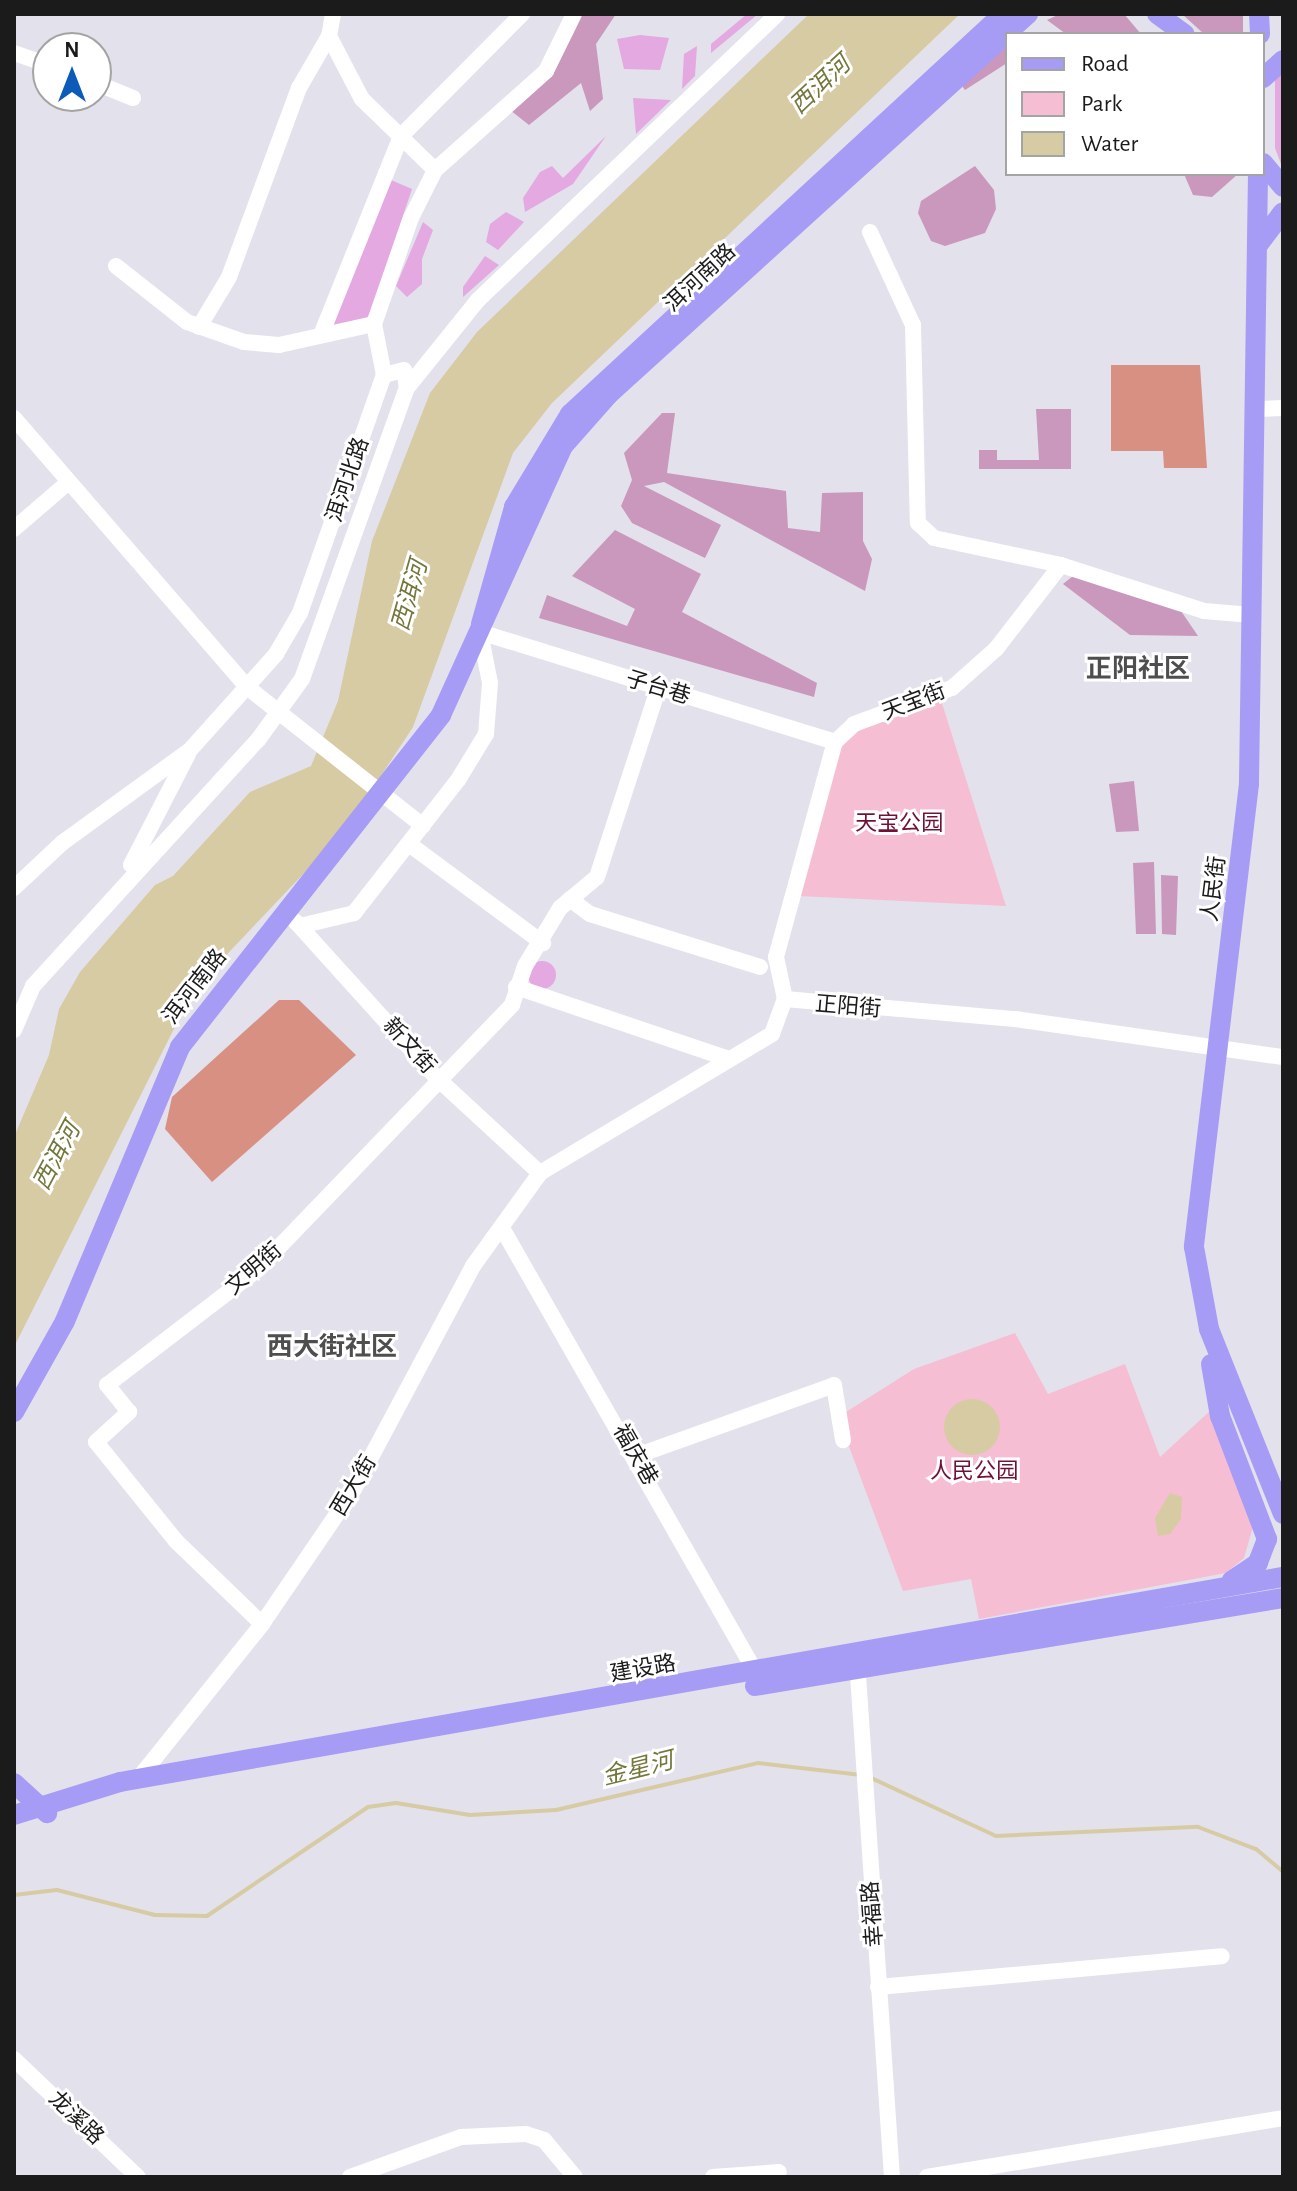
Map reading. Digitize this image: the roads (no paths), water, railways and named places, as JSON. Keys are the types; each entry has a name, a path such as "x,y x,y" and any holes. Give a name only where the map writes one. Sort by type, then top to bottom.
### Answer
{"main road":[{"name":"洱河南路","path":"480,632 514,507 570,414 1003,14"},
{"name":"洱河南路","path":"1008,32 1028,14"},
{"path":"1155,14 1166,32"},
{"path":"1155,14 1182,32"},
{"name":"洱河南路","path":"14,1412 65,1321 180,1047 292,919 429,733 480,632 544,476 581,424 1005,35"},
{"path":"1265,76 1283,60"},
{"path":"1265,165 1283,187"},
{"name":"人民街","path":"1258,176 1249,784 1194,1225 1202,1305 1283,1514"},
{"path":"1257,253 1283,212"},
{"path":"1202,1305 1220,1416 1267,1539 1248,1572 1206,1590"},
{"name":"建设路","path":"14,1815 759,1679 1283,1577"},
{"name":"建设路","path":"857,1660 1283,1598"},
{"name":"建设路","path":"14,1828 42,1809 138,1779 759,1679"},
{"path":"14,1783 42,1809"}],"street":[{"path":"199,327 229,277 299,88 329,36 333,14"},
{"path":"321,335 401,136 522,14"},
{"path":"407,388 404,370 384,375 374,324 435,170 546,71 574,14"},
{"path":"14,1030 33,986 122,885 258,740 302,679 407,388 478,300 777,14"},
{"path":"329,36 362,99 435,170"},
{"path":"112,89 133,98"},
{"path":"870,232 913,325 918,523 934,538 1061,565 1204,611 1252,615"},
{"path":"116,266 199,327 279,345 374,324"},
{"name":"洱河北路","path":"14,888 62,843 190,750 247,687 300,613 384,375"},
{"path":"1256,409 1283,408"},
{"path":"14,418 65,485 247,687 423,826"},
{"path":"14,529 65,485"},
{"name":"天宝街","path":"835,742 854,724 952,688 996,649 1061,565"},
{"path":"292,919 354,913 423,826 486,734 490,683 480,632"},
{"name":"子台巷","path":"480,632 835,742"},
{"path":"438,1079 512,1005 516,987 570,899 597,877 658,689"},
{"path":"785,999 776,957 835,742"},
{"path":"122,885 190,750"},
{"path":"409,844 543,943"},
{"path":"570,899 590,914 760,967"},
{"name":"新文街","path":"292,919 438,1079 540,1173"},
{"path":"516,987 726,1058"},
{"name":"正阳街","path":"540,1173 762,1041 785,999 1218,1043 1283,1057"},
{"name":"文明街","path":"262,1624 176,1541 96,1442 129,1412 107,1385 257,1270 370,1160 438,1079"},
{"name":"西大街","path":"138,1779 262,1624 354,1489 473,1266 540,1173"},
{"name":"福庆巷","path":"502,1228 636,1456 759,1679"},
{"path":"636,1456 834,1385 843,1440"},
{"name":"幸福路","path":"857,1660 892,2177"},
{"path":"878,1987 1222,1956"},
{"name":"龙溪路","path":"14,2059 138,2177"},
{"path":"927,2177 1283,2118"},
{"path":"350,2177 461,2137 526,2134 544,2140 575,2177"},
{"path":"713,2177 779,2172"}],"water":[{"name":"西洱河","path":"809,14 960,14 552,403 513,453 413,727 346,829 194,989 14,1347 14,1137 49,1055 59,1009 80,972 155,885 173,876 250,792 311,766 338,701 372,541 430,393 477,332"},
{"path":"972,1399 991,1408 1000,1427 991,1446 972,1455 953,1446 944,1427 953,1408"},
{"path":"1170,1493 1182,1497 1181,1519 1170,1534 1158,1536 1155,1518"}],"waterway":[{"name":"金星河","path":"14,1895 57,1890 155,1915 207,1916 368,1807 396,1803 470,1815 556,1810 758,1763 861,1775"},
{"name":"金星河","path":"869,1777 996,1836 1198,1827 1256,1849 1283,1872"}],"district":[{"name":"正阳社区","path":"1138,670"},
{"name":"西大街社区","path":"332,1348"}],"park label":[{"name":"天宝公园","path":"899,824"},
{"name":"人民公园","path":"974,1472"}]}
